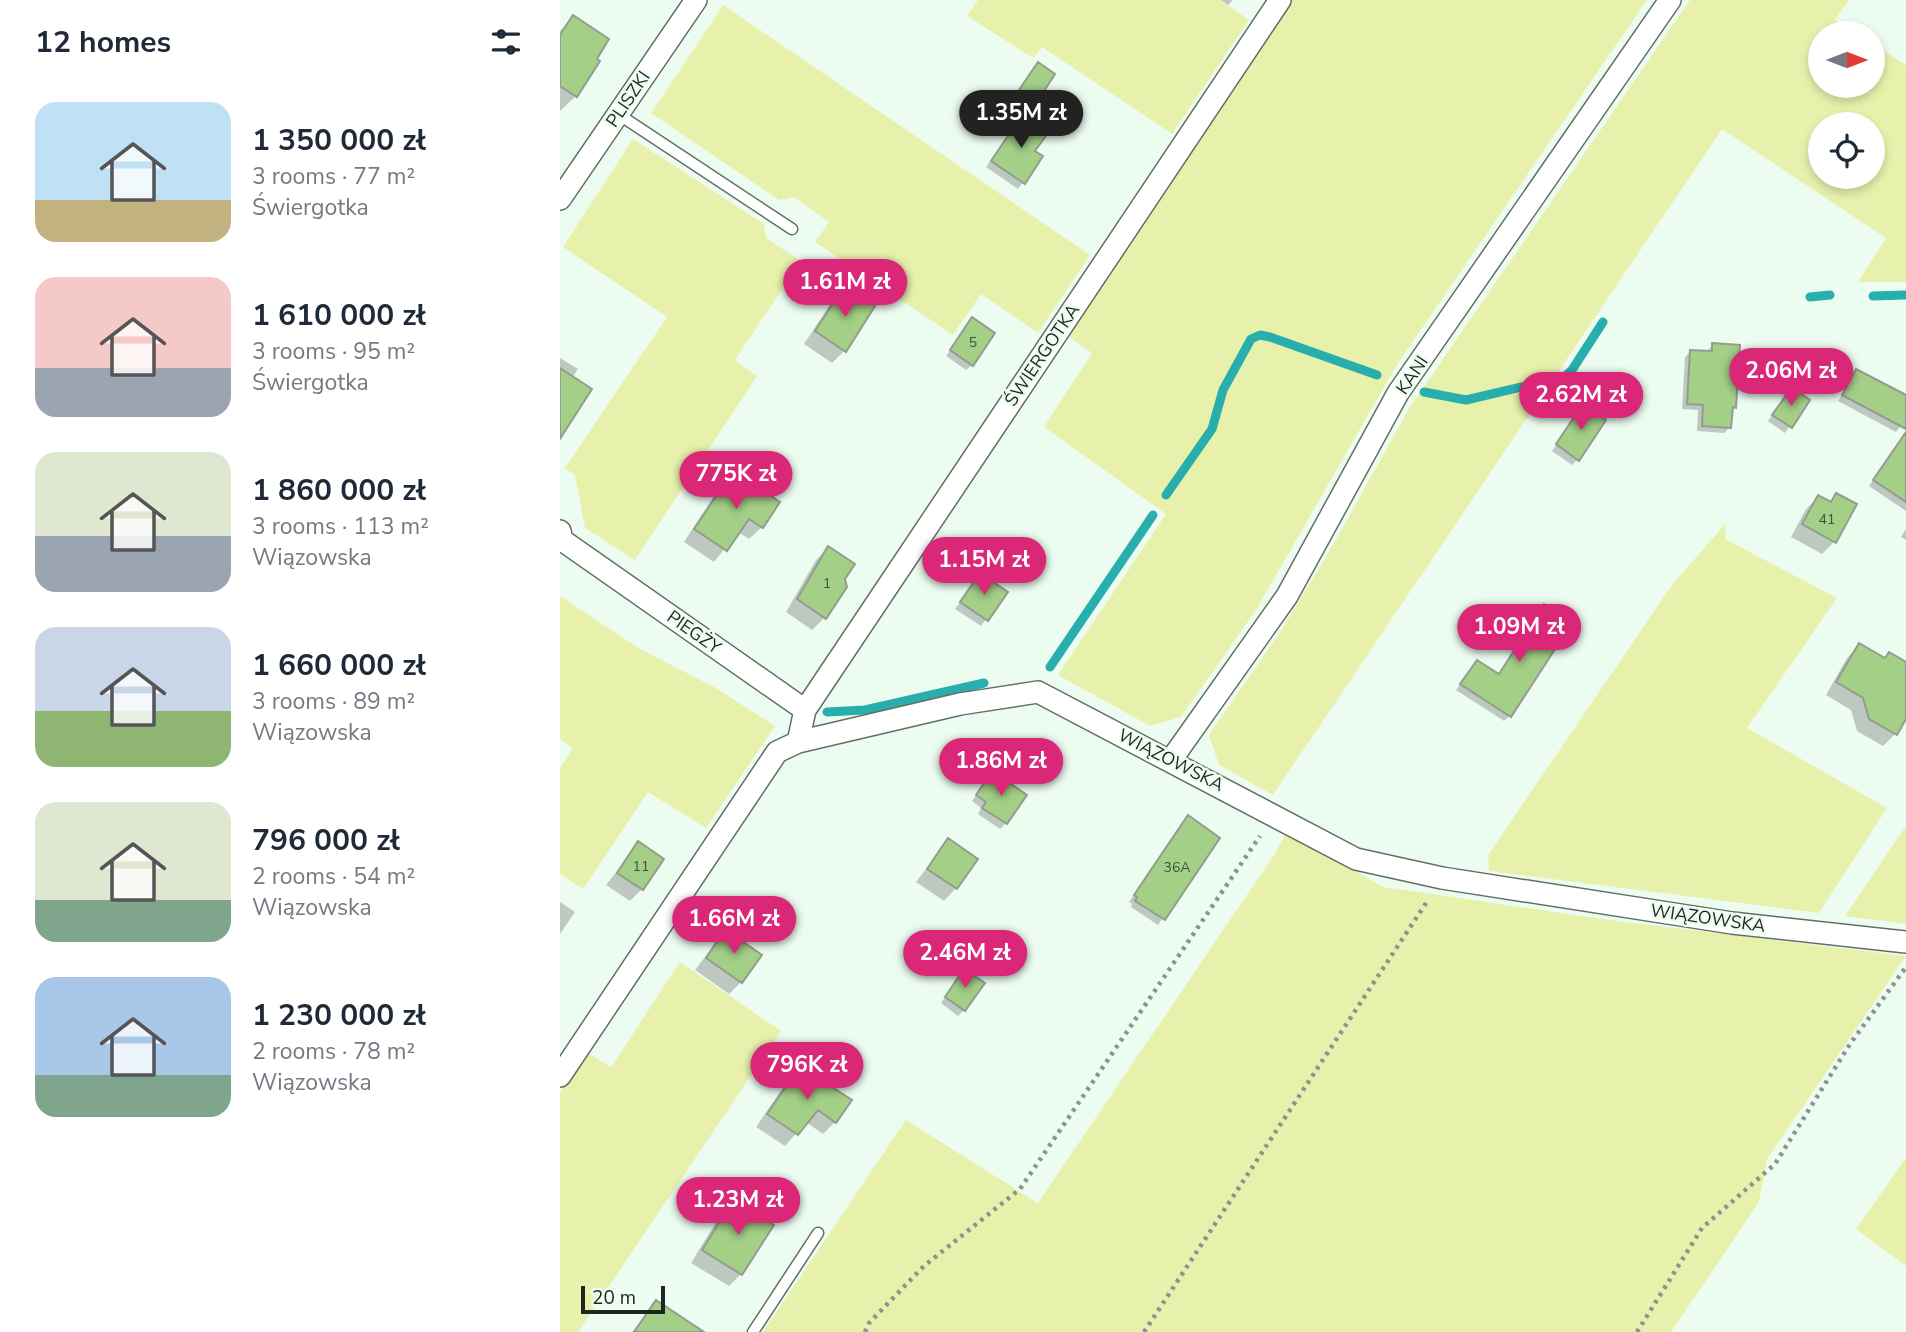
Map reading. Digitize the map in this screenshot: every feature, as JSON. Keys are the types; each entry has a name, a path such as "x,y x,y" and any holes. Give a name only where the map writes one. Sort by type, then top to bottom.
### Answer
{"street":[{"name":"PLISZKI","path":"560,199 696,0"},
{"name":"ŚWIERGOTKA","path":"805,710 1280,0"},
{"name":"KANI","path":"1171,760 1287,596 1398,393 1670,0"},
{"name":"PIEGŻY","path":"560,531 562,540 805,710"},
{"name":"WIĄZOWSKA","path":"560,1076 766,763 776,752 798,742 960,704 1038,692 1356,859 1442,878 1732,923 1906,942"},
{"path":"798,742 805,710"}],"lane":[{"path":"618,114 792,229"},
{"path":"753,1332 818,1233"}],"path":[{"path":"865,1332 869,1323 924,1266 1020,1189 1255,843"},
{"path":"1144,1332 1442,878"},
{"path":"1637,1332 1702,1228 1775,1164 1850,1044 1906,967"}],"green space":[{"path":"978,0 1220,0 1249,20 1172,134 1042,47 1033,58 967,16"},
{"path":"1292,0 1647,0 1398,363 1256,610 1181,717 1150,726 1058,675 1166,514 1044,427 1092,353 1066,335"},
{"path":"1690,0 1849,0 1837,21 1808,21 1808,98 1885,98 1885,52 1906,65 1906,282 1858,282 1886,238 1812,189 1885,189 1885,112 1808,112 1808,186 1722,129 1273,795 1219,765 1209,735 1278,635 1325,559 1410,407"},
{"path":"723,5 1090,255 1038,333 981,294 953,335 815,242 829,222 794,197 779,200 651,113"},
{"path":"633,139 764,224 766,238 801,261 735,360 757,376 635,560 585,528 575,475 565,468 667,317 563,247"},
{"path":"1726,523 1725,539 1837,598 1747,728 1887,808 1819,913 1489,871 1488,855 1672,585"},
{"path":"560,596 640,649 716,688 775,726 706,828 648,792 583,889 560,874 560,768 573,748 560,739"},
{"path":"1906,826 1906,924 1845,916"},
{"path":"1287,831 1383,887 1617,921 1906,956 1767,1159 1759,1202 1671,1332 763,1332 906,1120 1038,1203 1276,852"},
{"path":"680,962 781,1031 578,1332 560,1332 560,1093 586,1052 611,1067"},
{"path":"1906,1158 1906,1266 1856,1229"}],"building":[{"path":"573,15 609,39 597,59 600,61 577,97 560,86 560,35"},
{"path":"1038,62 1055,74 1037,102 1019,90"},
{"path":"1022,115 1048,133 1035,151 1043,156 1025,184 991,161"},
{"path":"845,285 875,306 846,352 815,331"},
{"path":"972,317 995,333 973,366 950,350"},
{"path":"1712,343 1740,345 1736,408 1733,407 1731,428 1702,426 1703,405 1687,404 1690,350 1712,351"},
{"path":"560,368 592,389 560,439"},
{"path":"1856,369 1906,395 1906,429 1842,395"},
{"path":"1792,387 1810,400 1792,428 1772,415"},
{"path":"1583,404 1606,420 1579,461 1556,444"},
{"path":"1906,432 1906,502 1873,480"},
{"path":"733,471 780,502 763,528 749,519 727,551 694,529"},
{"path":"1836,493 1857,504 1836,543 1802,524 1818,495 1831,502"},
{"path":"828,546 855,564 845,579 847,587 826,619 797,599"},
{"path":"980,573 1008,592 988,621 960,602"},
{"path":"1544,604 1572,623 1511,717 1460,684 1477,660 1499,674"},
{"path":"1859,643 1885,658 1889,652 1906,662 1906,719 1897,735 1869,719 1863,698 1836,682"},
{"path":"992,771 1027,795 1007,824 982,808 986,802 976,795"},
{"path":"1188,815 1220,838 1165,920 1135,901 1137,897 1134,895"},
{"path":"948,838 978,859 957,889 927,869"},
{"path":"638,841 664,859 643,890 617,873"},
{"path":"725,929 762,955 742,983 706,958"},
{"path":"964,969 985,983 965,1011 945,997"},
{"path":"800,1066 852,1100 836,1123 818,1110 798,1135 767,1114"},
{"path":"733,1200 774,1225 742,1275 702,1250"},
{"path":"656,1300 704,1332 634,1332"}],"waterway":[{"path":"1810,297 1830,295"},
{"path":"1873,296 1906,295"},
{"path":"1562,379 1572,370 1603,322"},
{"path":"1166,495 1212,429 1223,390 1251,339 1260,335 1270,337 1377,375"},
{"path":"1424,392 1466,400 1543,382"},
{"path":"1050,667 1153,515"},
{"path":"827,712 865,710 984,683"}]}
